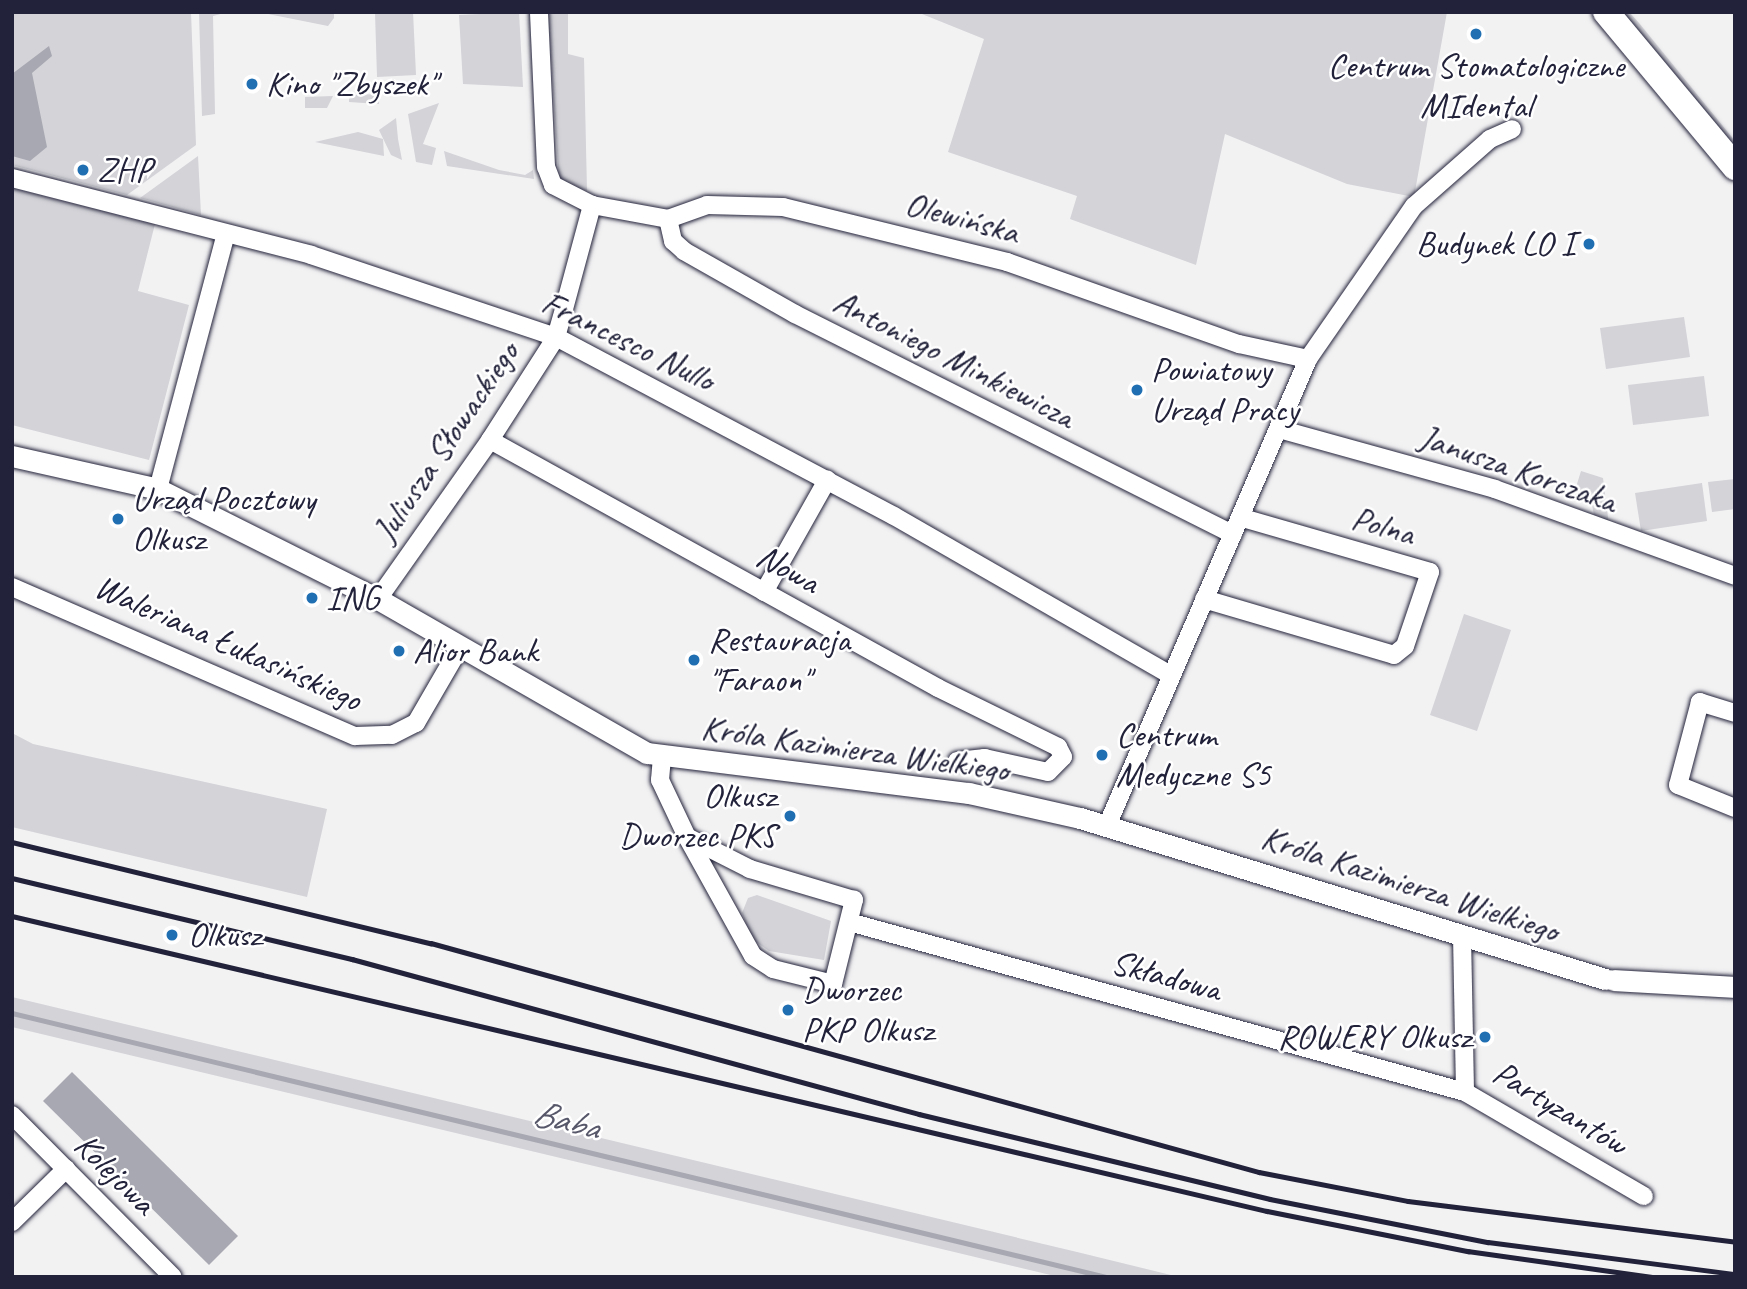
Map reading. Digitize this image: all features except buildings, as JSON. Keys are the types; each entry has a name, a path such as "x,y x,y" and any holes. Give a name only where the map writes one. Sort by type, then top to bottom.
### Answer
{"main road":[{"path":"1606,12 1735,167"}],"street":[{"path":"539,12 547,167 553,185 592,205 668,219"},
{"path":"1108,826 1170,675 1308,359 1414,206 1490,139 1512,130"},
{"name":"Francesco Nullo","path":"12,178 428,289 556,337 827,480 1170,675"},
{"name":"Olewińska","path":"668,219 693,207 755,204 854,223 1007,262 1238,344 1308,359"},
{"name":"Juliusza Słowackiego","path":"378,599 490,440 556,337 592,205"},
{"name":"Antoniego Minkiewicza","path":"668,219 684,251 795,314 1233,534"},
{"path":"158,489 226,234"},
{"name":"Janusza Korczaka","path":"1279,429 1495,489 1735,576"},
{"name":"Nowa","path":"490,440 764,592 1058,747 1063,757 1048,772 985,758 957,761"},
{"name":"Króla Kazimierza Wielkiego","path":"12,456 158,489 378,599 662,757 969,793 1108,826 1610,980 1735,987"},
{"path":"764,592 827,480"},
{"name":"Polna","path":"1204,599 1394,655 1405,646 1430,572 1240,517"},
{"name":"Waleriana Łukasińskiego","path":"12,587 355,736 392,735 416,723 460,647"},
{"path":"1735,713 1700,702 1678,785 1735,808"},
{"path":"662,757 660,780 687,837 744,943 773,970 832,984 854,900 750,869 687,837"},
{"name":"Składowa","path":"849,922 1465,1092"},
{"name":"Partyzantów","path":"1462,935 1465,1092 1644,1196"},
{"name":"Kolejowa","path":"12,1115 173,1277"},
{"path":"12,1222 66,1169"}],"shaded area":[{"path":"12,12 191,12 196,145 127,195 12,165"},
{"path":"199,12 228,12 213,16 215,114 202,116"},
{"path":"258,12 334,12 334,18 328,26"},
{"path":"375,12 413,12 416,75 377,77"},
{"path":"519,12 523,87 463,84 459,15"},
{"path":"548,12 568,12 568,54 584,58 587,191 559,181"},
{"path":"917,12 1447,12 1414,197 1347,184 1225,134 1196,265 1070,219 1077,196 948,152 984,39"},
{"path":"1618,12 1629,12 1639,23 1735,141 1735,152"},
{"path":"49,46 52,56 32,73 47,147 30,161 12,156 12,74"},
{"path":"379,94 379,104 349,102 349,95"},
{"path":"333,96 327,108 305,108 305,97"},
{"path":"439,103 423,144 436,148 432,165 416,162 408,114"},
{"path":"396,118 402,160 391,155 379,130"},
{"path":"358,132 383,139 384,156 315,142"},
{"path":"444,151 499,170 525,175 533,170 534,179 447,166"},
{"path":"198,156 201,215 140,198"},
{"path":"12,188 155,224 138,291 189,305 149,460 12,425"},
{"path":"1684,317 1690,357 1606,369 1600,328"},
{"path":"1704,376 1709,416 1633,425 1628,385"},
{"path":"1581,471 1603,478 1609,525 1595,520 1592,505 1573,497"},
{"path":"1735,479 1735,509 1712,512 1708,482"},
{"path":"1702,483 1707,521 1641,531 1635,493"},
{"path":"1464,614 1511,630 1477,731 1430,715"},
{"path":"12,733 33,744 327,809 307,897 12,827"},
{"path":"757,895 831,921 824,960 769,951 752,939 742,913 748,898"},
{"path":"12,997 1179,1277 1059,1277 12,1027"},
{"path":"72,1072 238,1236 209,1265 43,1101"}],"waterway":[{"name":"Baba","path":"12,1013 1107,1277"}],"railway":[{"path":"12,842 431,943 1259,1172 1408,1201 1735,1242"},
{"path":"12,878 352,959 919,1114 1270,1199 1488,1242 1735,1274"},
{"path":"12,916 1267,1211 1468,1251 1653,1277"}],"place":[{"name":"Centrum Stomatologiczne MIdental","path":"1476,34"},
{"name":"Kino \"Zbyszek\"","path":"252,84"},
{"name":"ZHP","path":"83,170"},
{"name":"Budynek LO I","path":"1589,244"},
{"name":"Powiatowy Urząd Pracy","path":"1137,390"},
{"name":"Urząd Pocztowy Olkusz","path":"118,519"},
{"name":"ING","path":"312,598"},
{"name":"Alior Bank","path":"399,651"},
{"name":"Restauracja \"Faraon\"","path":"694,660"},
{"name":"Centrum Medyczne S5","path":"1102,755"},
{"name":"Olkusz Dworzec PKS","path":"790,816"},
{"name":"Olkusz","path":"172,935"},
{"name":"Dworzec PKP Olkusz","path":"788,1010"},
{"name":"ROWERY Olkusz","path":"1485,1037"}]}
